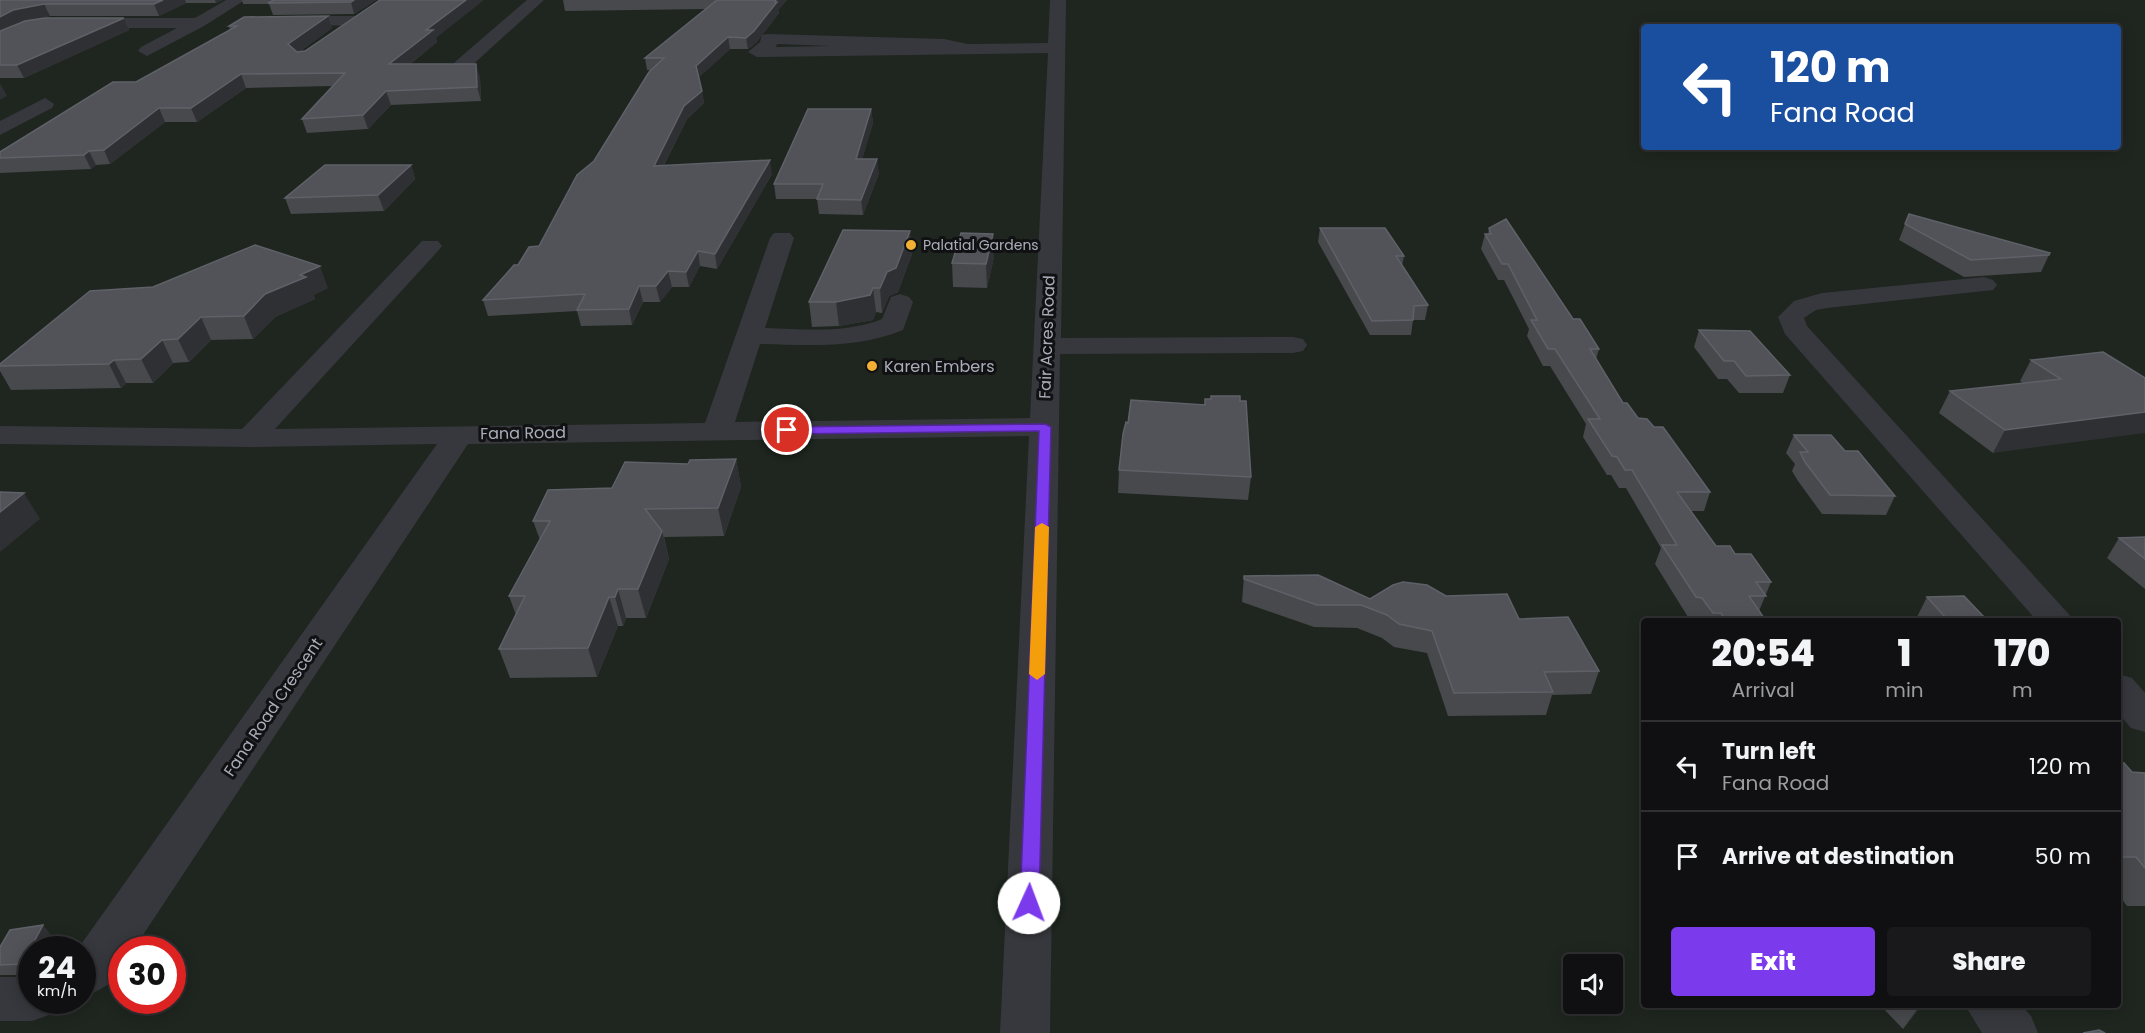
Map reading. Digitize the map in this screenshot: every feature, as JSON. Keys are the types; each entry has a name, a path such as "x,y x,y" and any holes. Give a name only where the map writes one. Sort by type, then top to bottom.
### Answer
{"street":[{"path":"147,51 237,0"},
{"path":"462,65 536,0"},
{"name":"Fair Acres Road","path":"1025,1033 1058,0"},
{"path":"330,39 373,10"},
{"path":"267,21 357,21"},
{"path":"0,39 26,27 50,23 233,22"},
{"path":"797,45 944,44 962,47 1057,48"},
{"path":"0,129 45,104"},
{"path":"717,431 751,336 782,237"},
{"path":"250,438 430,246"},
{"path":"1984,285 1827,300 1811,303 1798,309 1791,317 1794,328 2054,618"},
{"path":"751,336 860,336 880,331 894,324 900,302"},
{"path":"1046,346 1293,345"},
{"name":"Fana Road","path":"0,435 250,438 1045,427"},
{"name":"Fana Road Crescent","path":"96,963 460,434"},
{"path":"2121,691 2145,718"},
{"path":"0,999 18,999"},
{"path":"1992,1008 2013,1033"}],"shaded area":[{"path":"0,0 2145,0 2145,1033 0,1033"}],"building":[{"path":"0,0 163,0 154,4 44,4 13,10 0,17"},
{"path":"274,0 354,0 351,2 268,3"},
{"path":"380,0 466,0 426,30 433,30 389,64 476,64 477,87 386,91 363,115 302,119 345,73 241,74 191,108 159,108 104,150 89,151 84,155 0,158 0,152 113,82 136,82 237,26 229,26 244,17 328,16 288,44 297,52 305,51"},
{"path":"717,0 776,0 777,2 746,38 728,37 696,66 702,91 684,106 654,166 770,160 715,254 698,251 686,272 668,271 656,286 639,286 629,309 577,310 585,294 483,300 514,265 518,265 529,247 539,246 577,175 594,161 649,72 664,58 645,58"},
{"path":"45,18 124,18 17,65 0,65 0,31 25,21"},
{"path":"808,109 871,109 856,159 877,159 861,200 817,199 823,184 774,184"},
{"path":"325,165 411,165 378,195 285,198"},
{"path":"1909,214 2050,253 2049,255 1971,260 1905,224"},
{"path":"1506,219 1573,319 1580,319 1599,349 1590,349 1623,403 1627,403 1638,418 1647,419 1654,427 1663,427 1710,492 1677,492 1716,546 1730,546 1735,554 1751,554 1771,582 1756,582 1766,596 1749,596 1764,618 1724,618 1721,613 1713,613 1702,598 1696,597 1662,545 1677,545 1632,470 1625,470 1617,457 1612,456 1588,419 1600,419 1555,349 1548,349 1531,320 1537,320 1508,264 1502,264 1485,234 1491,234 1489,228"},
{"path":"1320,228 1385,228 1404,256 1396,256 1428,305 1414,306 1413,320 1372,321"},
{"path":"843,230 910,231 896,268 887,272 880,288 873,288 870,295 836,302 809,302"},
{"path":"961,233 993,234 986,264 952,263"},
{"path":"255,245 320,266 300,275 306,277 265,294 244,316 201,317 178,339 162,340 141,359 114,360 109,364 0,366 90,291 153,287"},
{"path":"1699,330 1750,331 1790,375 1746,376 1734,361 1724,361"},
{"path":"2103,352 2145,378 2145,412 2005,430 1950,391 2061,379 2031,360"},
{"path":"1211,396 1240,396 1240,401 1246,401 1251,477 1119,470 1123,434 1126,422 1128,423 1131,400 1205,405 1205,399 1211,399"},
{"path":"1794,435 1831,435 1845,451 1858,451 1895,496 1830,495 1805,462 1800,452 1808,452"},
{"path":"736,459 718,508 645,509 662,531 638,589 618,589 615,597 609,597 588,648 499,649 525,596 509,596 550,521 533,521 548,490 612,488 625,462 688,464 690,460"},
{"path":"0,492 24,493 0,512"},
{"path":"2145,537 2145,559 2119,538"},
{"path":"1318,575 1370,599 1393,585 1403,582 1427,585 1446,596 1507,594 1519,619 1568,617 1599,671 1544,672 1553,692 1454,693 1432,631 1399,624 1387,615 1361,605 1317,605 1244,579 1244,576"},
{"path":"1964,596 1985,618 1946,618 1927,597"},
{"path":"2121,763 2124,763 2132,772 2145,773 2145,868 2136,857 2121,857"},
{"path":"43,925 37,936 18,936 18,964 0,965 0,947 10,930"},
{"path":"2099,1030 2105,1033 2083,1033"}],"slow traffic":[{"path":"1037,674 1042,527"}],"place":[{"name":"Palatial Gardens","path":"911,245"},
{"name":"Karen Embers","path":"872,366"}],"route":[{"path":"787,430 1045,427 1029,903"}]}
